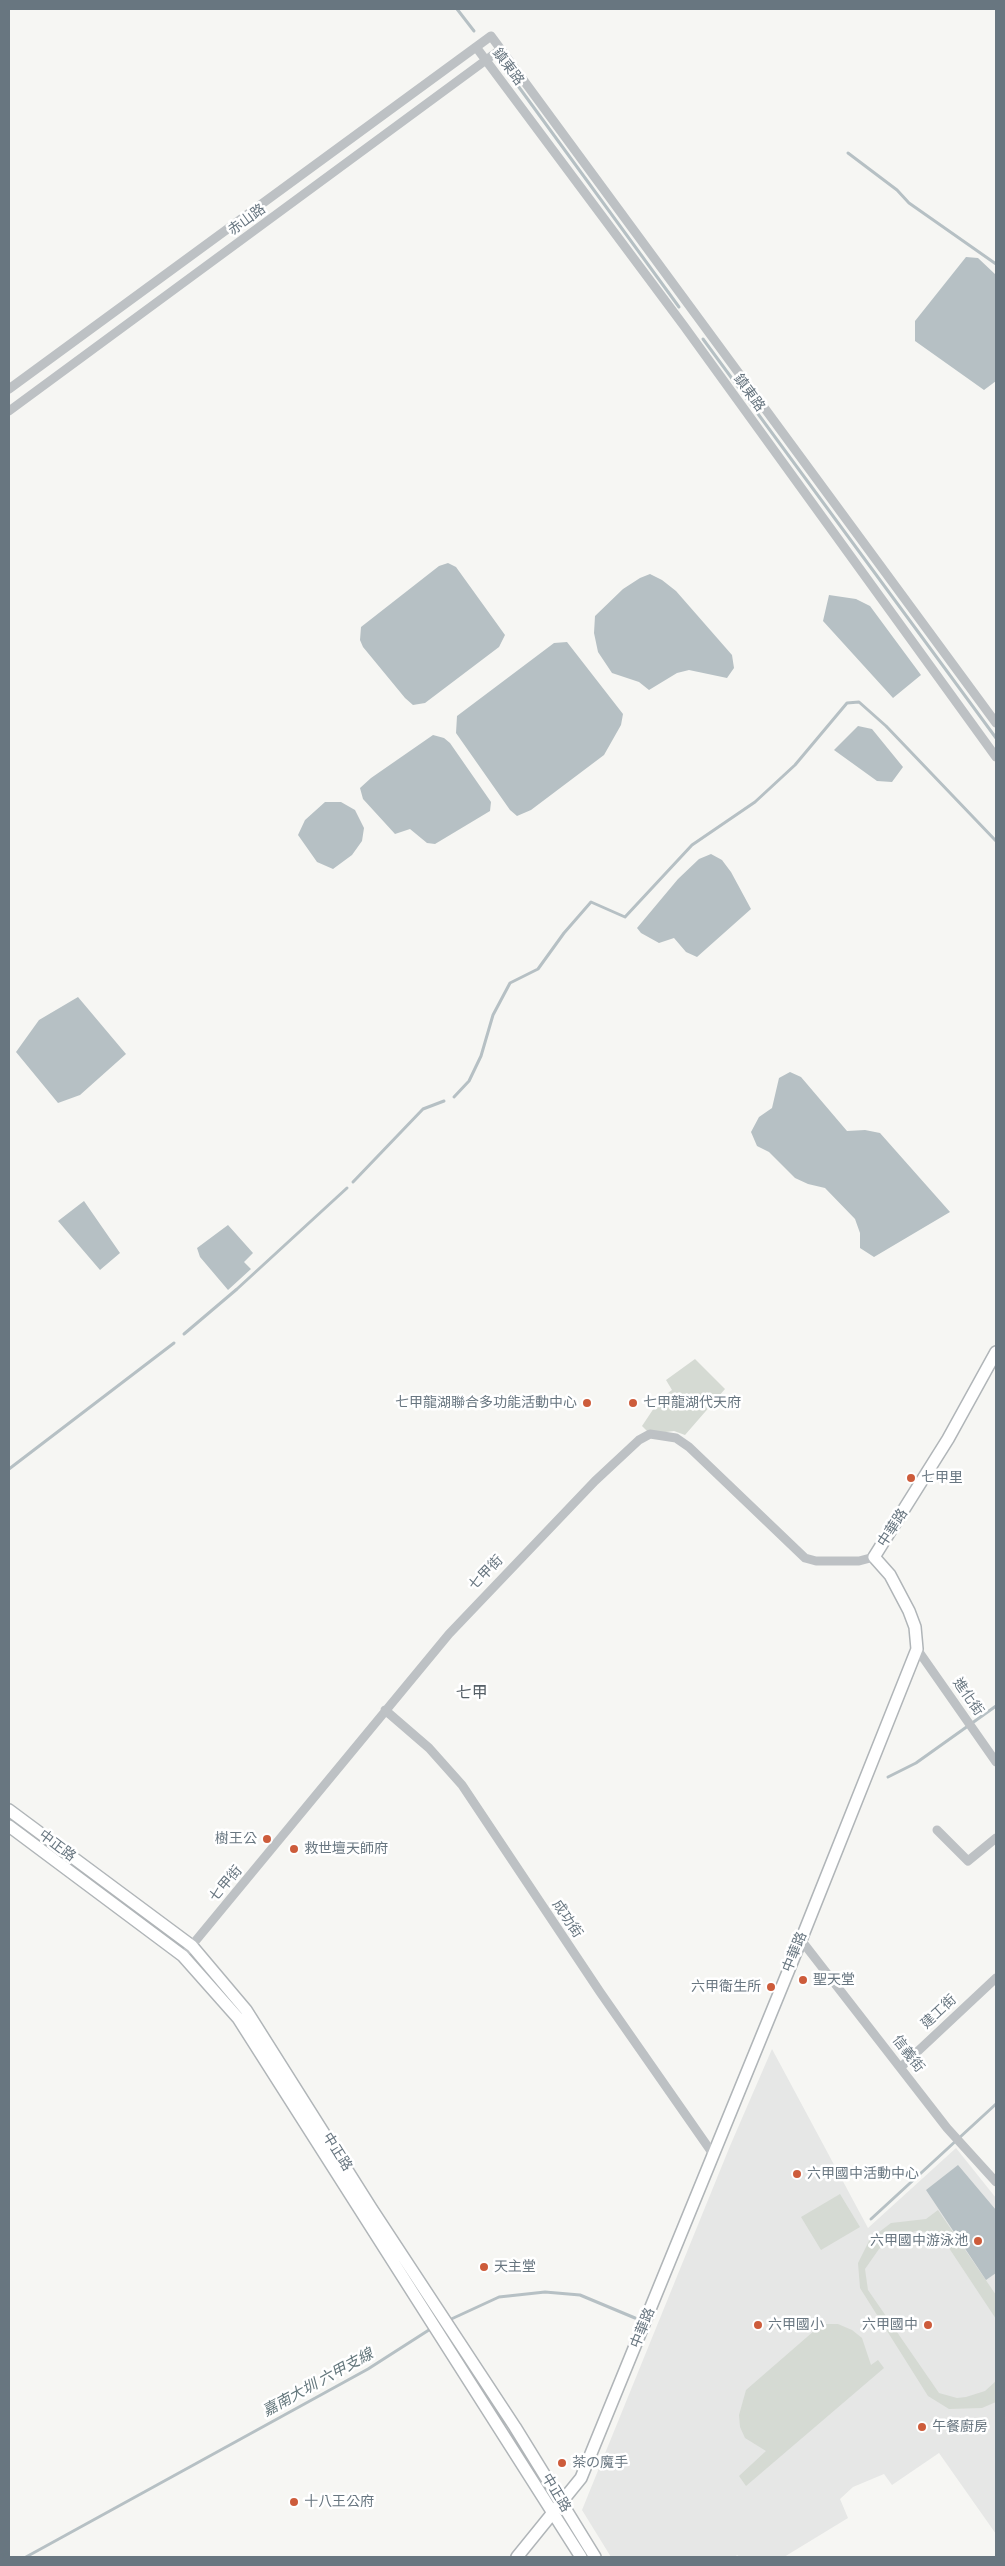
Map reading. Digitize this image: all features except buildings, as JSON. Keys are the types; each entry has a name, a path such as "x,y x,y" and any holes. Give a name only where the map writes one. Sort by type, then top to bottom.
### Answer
{"main road":[{"name":"中華路","path":"517,2557 560,2501 581,2478 801,1940 917,1649 915,1627 909,1610 890,1575 874,1557 953,1431 996,1352"},
{"name":"中正路","path":"9,1810 192,1946 246,2010 371,2208 515,2427 595,2557"},
{"name":"中正路","path":"9,1826 183,1956 238,2018 553,2510 581,2557"}],"street":[{"name":"赤山路","path":"9,389 491,36"},
{"name":"鎮東路","path":"491,36 996,723"},
{"name":"鎮東路","path":"476,47 689,334 996,757"},
{"name":"赤山路","path":"9,412 501,49"},
{"name":"七甲街","path":"183,1956 385,1710 474,1606 595,1481 639,1440 650,1434 676,1438 689,1447 805,1558 816,1561 859,1561 874,1557"},
{"name":"進化街","path":"917,1649 996,1762"},
{"name":"成功街","path":"385,1710 429,1748 462,1785 594,1983 713,2154"},
{"path":"937,1830 968,1862 996,1838"},
{"name":"信義街","path":"801,1940 947,2128 996,2182"},
{"name":"建工街","path":"901,2067 996,1978"}],"shaded area":[{"path":"966,257 978,258 996,275 996,381 984,390 915,341 915,321"},
{"path":"448,563 456,567 505,635 499,647 425,703 413,705 363,647 360,640 361,627 439,566"},
{"path":"650,574 662,580 676,591 732,655 734,668 727,678 689,670 677,673 649,690 639,682 612,673 598,652 594,633 595,616 623,589"},
{"path":"829,595 856,599 870,606 921,675 893,698 823,621"},
{"path":"567,642 623,714 621,725 604,755 531,810 517,816 510,810 456,733 457,716 554,643"},
{"path":"858,726 872,729 903,767 892,782 877,781 834,750"},
{"path":"433,735 444,738 450,743 491,802 490,811 435,844 427,843 410,829 395,834 363,799 360,788 371,778"},
{"path":"325,802 341,802 355,810 364,828 362,841 352,855 333,869 317,862 298,835 305,820"},
{"path":"711,854 722,860 731,872 751,909 697,957 686,952 674,938 659,943 641,933 637,928 678,879 699,859"},
{"path":"78,997 126,1054 80,1095 58,1103 16,1052 39,1020"},
{"path":"790,1072 801,1077 847,1131 865,1130 880,1133 950,1212 874,1257 860,1248 860,1233 855,1219 825,1188 808,1184 795,1178 769,1152 757,1146 751,1132 759,1117 772,1108 779,1078"},
{"path":"84,1201 120,1253 100,1270 58,1221"},
{"path":"228,1225 253,1253 244,1262 251,1269 228,1290 200,1257 197,1248"},
{"path":"695,1359 725,1389 685,1435 674,1431 650,1434 642,1426 660,1399 672,1390 666,1380"},
{"path":"772,2049 868,2228 956,2148 996,2198 996,2534 939,2453 892,2485 884,2474 853,2487 840,2499 848,2518 784,2557 740,2557 737,2555 735,2557 611,2557 582,2510 730,2146"},
{"name":"六甲國中游泳池","path":"958,2165 996,2210 996,2273 986,2280 926,2190"},
{"path":"840,2194 860,2227 821,2250 801,2217"},
{"path":"938,2210 996,2295 996,2319 943,2239 927,2232 916,2231 892,2238 879,2249 865,2269 868,2290 939,2393 957,2398 966,2397 985,2391 996,2381 996,2402 982,2408 949,2409 928,2396 860,2288 858,2263 870,2239 891,2223 926,2219"},
{"path":"822,2324 838,2324 852,2330 862,2338 871,2365 878,2360 884,2368 746,2486 739,2476 766,2451 745,2438 740,2427 739,2415 746,2390"}],"waterway":[{"path":"457,9 474,31"},
{"path":"513,79 679,307"},
{"path":"848,153 897,190 909,203 996,264"},
{"path":"703,339 996,738"},
{"path":"454,1097 469,1081 481,1056 493,1015 510,983 538,969 564,933 591,902 625,917 692,845 755,802 795,765 847,703 859,702 886,726 996,841"},
{"path":"353,1182 423,1109 444,1101"},
{"path":"184,1334 237,1289 347,1188"},
{"path":"9,1469 174,1343"},
{"path":"888,1777 916,1763 996,1706"},
{"name":"嘉南大圳 六甲支線","path":"871,2219 996,2104"},
{"name":"嘉南大圳 六甲支線","path":"447,2321 499,2297 545,2292 580,2295 635,2318"},
{"name":"嘉南大圳 六甲支線","path":"26,2557 368,2369 432,2328"}],"place":[{"name":"七甲龍湖聯合多功能活動中心","path":"587,1403"},
{"name":"七甲龍湖代天府","path":"633,1403"},
{"name":"七甲里","path":"911,1478"},
{"name":"樹王公","path":"267,1839"},
{"name":"救世壇天師府","path":"294,1849"},
{"name":"聖天堂","path":"803,1980"},
{"name":"六甲衛生所","path":"771,1987"},
{"name":"六甲國中活動中心","path":"797,2174"},
{"name":"六甲國中游泳池","path":"978,2241"},
{"name":"天主堂","path":"484,2267"},
{"name":"六甲國小","path":"758,2325"},
{"name":"六甲國中","path":"928,2325"},
{"name":"午餐廚房","path":"922,2427"},
{"name":"茶の魔手","path":"562,2463"},
{"name":"十八王公府","path":"294,2502"}],"district":[{"name":"七甲","path":"472,1694"}]}
